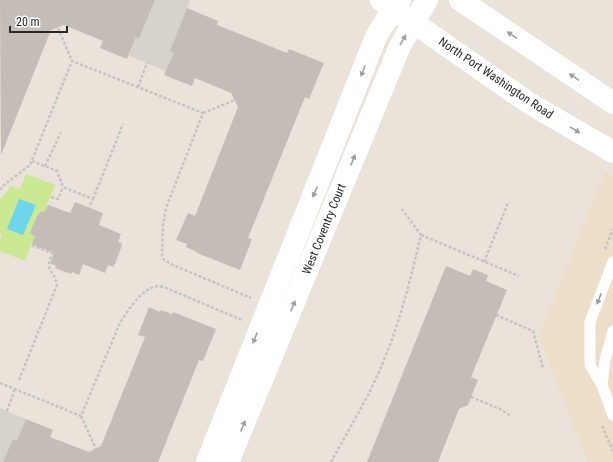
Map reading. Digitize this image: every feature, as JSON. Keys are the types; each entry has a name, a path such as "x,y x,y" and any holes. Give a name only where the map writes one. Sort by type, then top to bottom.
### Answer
{"street":[{"name":"West Coventry Court","path":"228,462 400,46 427,0"},
{"path":"460,0 613,103"},
{"name":"West Coventry Court","path":"206,462 376,37 392,3"},
{"name":"North Port Washington Road","path":"392,3 414,22 530,102 613,152"}],"lane":[{"path":"613,262 590,322 590,365 602,385 613,415"},
{"path":"602,385 605,360 613,332"}],"path":[{"path":"0,190 30,166 72,61 58,28"},
{"path":"72,61 203,113 235,100"},
{"path":"138,87 147,63"},
{"path":"203,113 166,208 163,225 162,256 164,260 172,265 252,298"},
{"path":"90,207 123,124"},
{"path":"45,166 61,132"},
{"path":"32,161 58,171 62,187 58,199 51,197"},
{"path":"62,187 93,199"},
{"path":"484,262 508,203"},
{"path":"401,208 421,234 519,276"},
{"path":"330,462 368,395 384,362 406,295 421,234"},
{"path":"19,380 57,285 48,268 48,263 52,253 31,245"},
{"path":"81,416 119,325 128,311 149,289 155,286 164,287 242,320 242,318"},
{"path":"496,315 532,331 543,368"},
{"path":"0,383 81,416 96,449"},
{"path":"7,411 15,389"},
{"path":"471,397 500,409 511,416"}],"shaded area":[{"path":"155,0 190,1 170,51 174,53 166,71 129,56 136,37 140,38"},
{"path":"605,172 613,176 613,462 588,462 539,337"},
{"path":"0,408 26,419 17,440 13,439 3,462 0,462"}],"green space":[{"path":"26,174 55,185 44,212 41,211 37,214 30,234 35,236 25,261 0,251 0,240 2,234 0,233 0,200 11,186 20,189"}],"water":[{"path":"19,199 36,205 23,235 7,229"}],"building":[{"path":"0,0 155,0 139,39 136,37 127,59 100,48 103,41 64,25 51,30 1,155"},
{"path":"187,8 218,21 217,25 287,53 289,49 324,63 309,99 305,97 248,238 252,239 240,270 197,253 186,247 187,244 176,240 188,213 195,216 238,107 231,93 195,78 192,86 164,75 174,53 170,51"},
{"path":"75,202 103,213 99,225 121,234 118,242 122,243 121,248 115,264 113,267 108,265 105,273 83,264 79,275 72,272 71,274 55,268 56,266 50,263 54,253 32,244 35,236 30,234 31,230 38,214 41,211 44,212 48,205 70,213"},
{"path":"446,266 470,276 473,269 488,275 486,281 507,290 471,377 478,380 468,405 459,409 438,462 367,462"},
{"path":"149,307 160,312 161,310 172,314 173,312 216,329 203,361 199,360 158,462 3,462 13,439 17,440 26,419 53,430 50,437 89,452 101,446 145,337 138,335"}]}
